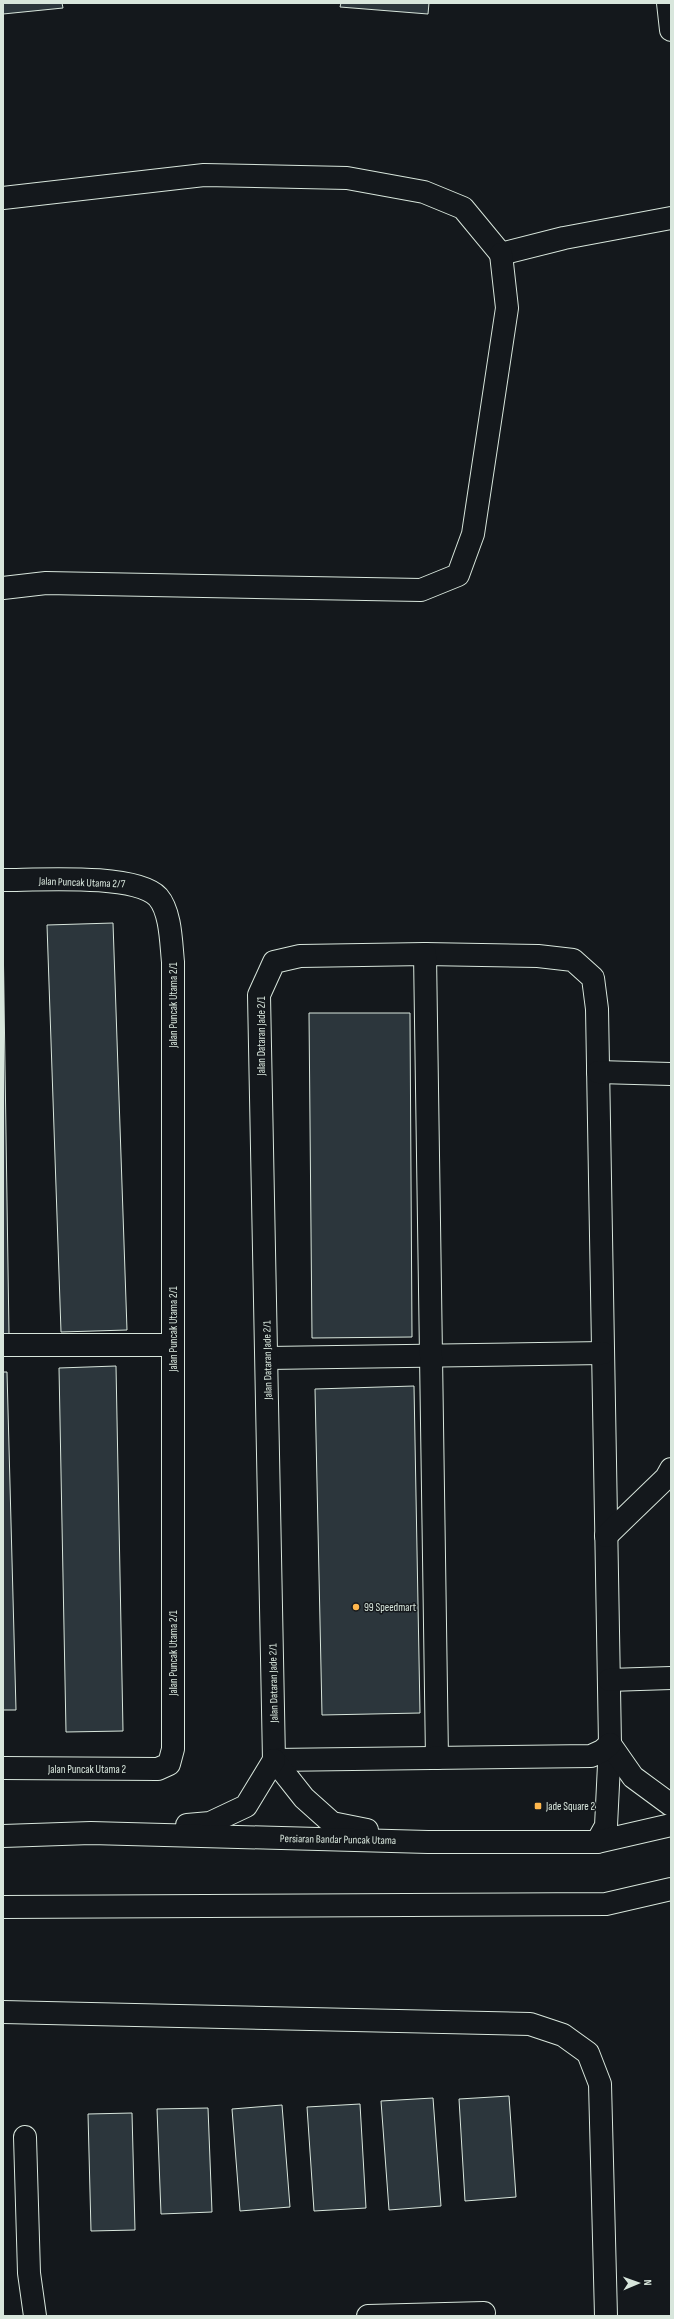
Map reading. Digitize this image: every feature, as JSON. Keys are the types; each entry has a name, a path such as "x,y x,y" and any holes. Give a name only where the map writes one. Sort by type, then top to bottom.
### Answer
{"street":[{"path":"668,3 671,30"},
{"path":"3,198 204,175 347,178 424,192 463,208 501,254 507,308 473,534 458,576 421,590 46,583 3,588"},
{"path":"501,254 564,238 671,218"},
{"name":"Jalan Puncak Utama 2/7","path":"3,880 110,881 136,884 158,897"},
{"name":"Jalan Puncak Utama 2/1","path":"158,897 170,924 173,962 173,1749 169,1764"},
{"path":"437,1758 425,954 538,956 573,960 593,978 597,1009 610,1744 606,1826 597,1842"},
{"name":"Jalan Dataran Jade 2/1","path":"274,1760 268,1358 259,995 274,962 300,956 425,954"},
{"path":"598,1072 671,1074"},
{"path":"3,1345 173,1345"},
{"path":"268,1358 603,1353"},
{"path":"606,1536 666,1478 671,1469"},
{"path":"609,1680 671,1678"},
{"path":"274,1760 591,1756 602,1751 610,1744"},
{"path":"610,1744 633,1777 671,1805"},
{"path":"91,1833 210,1823 246,1806 274,1760"},
{"path":"274,1760 304,1798 332,1823 428,1842"},
{"name":"Jalan Puncak Utama 2","path":"3,1768 158,1769 169,1764"},
{"name":"Persiaran Bandar Puncak Utama","path":"3,1836 91,1833 428,1842 597,1842 671,1824"},
{"path":"3,1907 606,1904 671,1889"},
{"path":"3,2012 530,2024 563,2035 588,2053 600,2084 606,2316"},
{"path":"25,2137 30,2273 35,2316"},
{"path":"368,2316 484,2313"}],"building":[{"path":"3,3 62,3 63,8 3,14"},
{"path":"341,3 429,3 428,14 340,7"},
{"path":"113,923 127,1330 61,1332 47,925"},
{"path":"3,931 9,1335 3,1335"},
{"path":"309,1013 410,1013 412,1337 312,1338"},
{"path":"116,1366 123,1731 66,1732 59,1368"},
{"path":"3,1372 7,1372 16,1710 3,1710"},
{"path":"414,1386 420,1713 322,1715 315,1389"},
{"path":"509,2096 516,2197 465,2201 459,2099"},
{"path":"433,2098 441,2206 389,2210 381,2101"},
{"path":"360,2104 366,2208 314,2211 307,2107"},
{"path":"282,2105 290,2207 240,2211 232,2109"},
{"path":"208,2108 212,2212 161,2214 157,2109"},
{"path":"132,2113 135,2230 91,2231 88,2114"}],"place":[{"name":"99 Speedmart","path":"356,1607"},
{"name":"Jade Square 2","path":"538,1806"}]}
